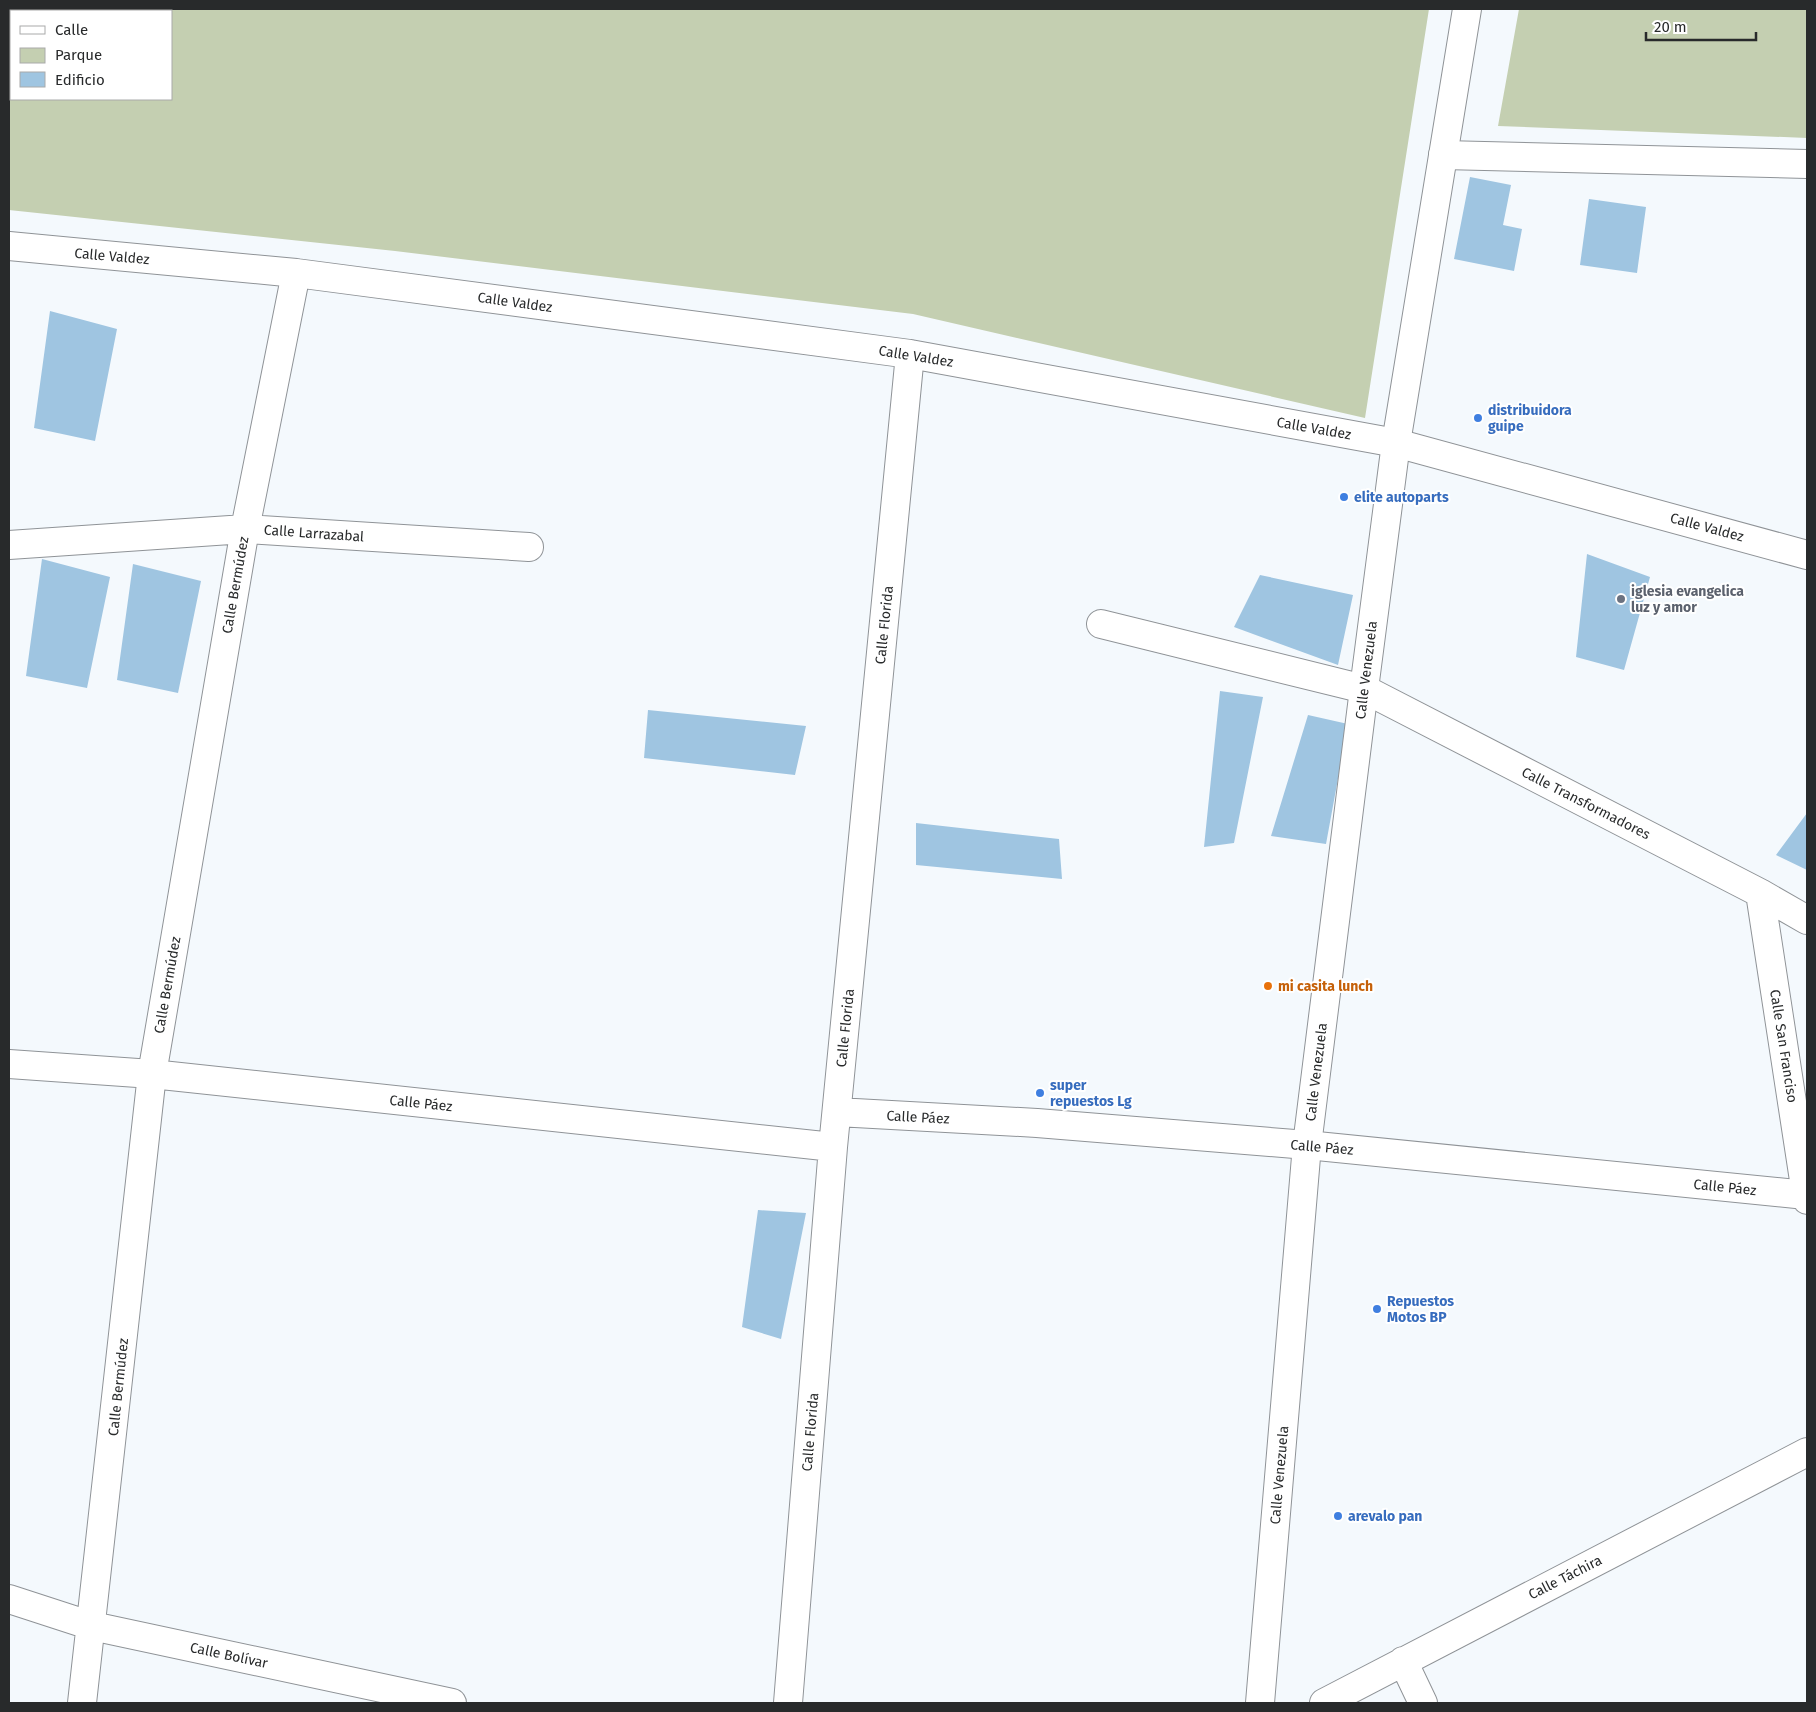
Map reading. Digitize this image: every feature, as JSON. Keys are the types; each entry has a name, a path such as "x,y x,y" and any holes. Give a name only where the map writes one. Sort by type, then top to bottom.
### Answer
{"street":[{"name":"Calle Venezuela","path":"1260,1703 1307,1145 1396,443 1466,9"},
{"path":"1443,155 1807,164"},
{"name":"Calle Valdez","path":"9,246 296,273 910,354 1396,443 1807,555"},
{"name":"Calle Bermúdez","path":"82,1703 152,1074 245,529 296,273"},
{"name":"Calle Florida","path":"788,1703 833,1147 910,354"},
{"name":"Calle Larrazabal","path":"9,544 245,529 529,547"},
{"name":"Calle Transformadores","path":"1101,624 1364,689 1760,893 1807,920"},
{"name":"Calle San Franciso","path":"1760,893 1807,1197"},
{"name":"Calle Páez","path":"9,1064 152,1074 833,1147"},
{"name":"Calle Páez","path":"837,1112 1038,1124 1307,1145 1807,1197"},
{"name":"Calle Táchira","path":"1324,1703 1807,1452"},
{"name":"Calle Bolívar","path":"9,1599 92,1626 452,1703"},
{"path":"1403,1661 1423,1703"}],"green space":[{"path":"9,9 1429,9 1365,418 913,314 395,251 9,210"},
{"path":"1519,9 1807,9 1807,138 1498,126"}],"building":[{"path":"1470,177 1511,185 1503,225 1522,229 1514,271 1454,259"},
{"path":"1589,199 1646,207 1637,273 1580,265"},
{"path":"50,311 117,329 95,441 34,428"},
{"path":"1587,554 1650,577 1624,670 1576,657"},
{"path":"42,559 110,577 87,688 26,676"},
{"path":"133,564 201,581 178,693 117,680"},
{"path":"1260,575 1353,595 1338,665 1234,627"},
{"path":"1220,691 1263,697 1234,843 1204,847"},
{"path":"648,710 806,726 795,775 644,758"},
{"path":"1308,715 1348,724 1326,844 1271,836"},
{"path":"1807,813 1807,870 1776,855"},
{"path":"916,823 1059,839 1062,879 916,865"},
{"path":"758,1210 806,1213 781,1339 742,1327"}],"place":[{"name":"distribuidora guipe","path":"1478,418"},
{"name":"elite autoparts","path":"1344,497"},
{"name":"iglesia evangelica luz y amor","path":"1621,599"},
{"name":"mi casita lunch","path":"1268,986"},
{"name":"super repuestos Lg","path":"1040,1093"},
{"name":"Repuestos Motos BP","path":"1377,1309"},
{"name":"arevalo pan","path":"1338,1516"}]}
